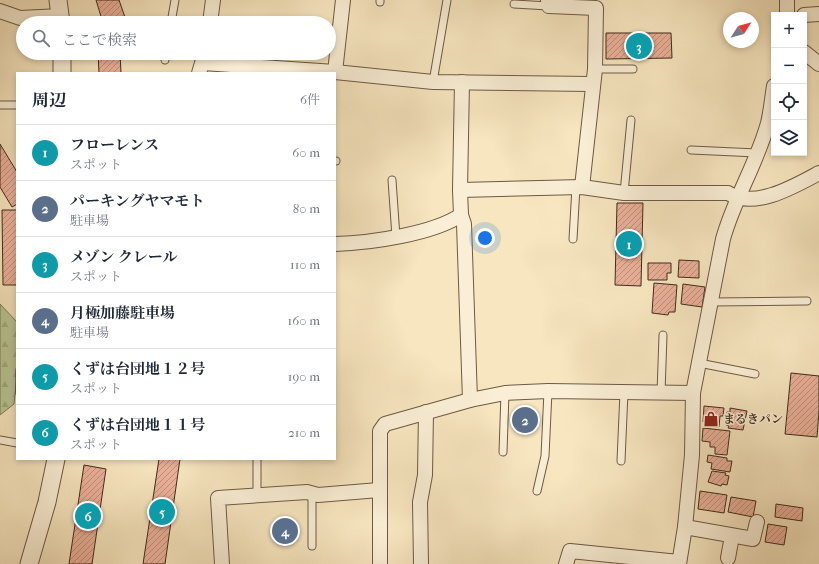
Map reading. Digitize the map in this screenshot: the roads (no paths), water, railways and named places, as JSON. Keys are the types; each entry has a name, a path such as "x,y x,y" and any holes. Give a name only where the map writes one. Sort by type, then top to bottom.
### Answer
{"street":[{"path":"211,16 214,0"},
{"path":"202,63 335,72 343,0"},
{"path":"787,0 787,12"},
{"path":"548,3 596,8 595,69 579,187"},
{"path":"0,11 16,17"},
{"path":"36,16 60,13"},
{"path":"807,15 819,14"},
{"path":"807,54 819,64"},
{"path":"62,60 62,72"},
{"path":"336,72 433,82 592,84"},
{"path":"462,82 460,190 461,215 464,224 470,400"},
{"path":"566,564 570,551 679,563 685,527 692,455 694,393 723,239 737,199 768,123 771,104"},
{"path":"460,190 579,187 624,193 728,193 737,199 761,199 819,172"},
{"path":"336,244 396,237 450,223 461,215"},
{"path":"380,564 380,431 384,424 470,400 506,393 548,391 694,393"},
{"path":"421,564 420,502 425,475 426,412"},
{"path":"29,564 47,502 56,460"},
{"path":"222,564 218,498 307,492 318,495 379,490"},
{"path":"685,527 753,539 757,522"},
{"path":"728,558 732,536"}],"lane":[{"path":"172,16 175,0"},
{"path":"433,82 447,0"},
{"path":"514,4 548,3"},
{"path":"595,69 633,68"},
{"path":"0,106 16,105"},
{"path":"624,193 631,120"},
{"path":"691,150 757,153"},
{"path":"392,180 396,237"},
{"path":"573,239 579,187"},
{"path":"711,302 807,301"},
{"path":"661,393 663,335"},
{"path":"699,363 755,374"},
{"path":"537,491 545,456 548,391"},
{"path":"622,461 624,392"},
{"path":"502,452 506,393"},
{"path":"0,440 16,443"},
{"path":"257,460 258,496"},
{"path":"312,494 312,546"}],"place":[{"name":"メゾン クレール","path":"639,46"},
{"name":"フローレンス","path":"629,244"},
{"name":"まるきパン","path":"711,419"},
{"name":"パーキングヤマモト","path":"525,420"},
{"name":"くずは台団地１２号","path":"162,512"},
{"name":"くずは台団地１１号","path":"88,516"},
{"name":"月極加藤駐車場","path":"285,531"}]}
